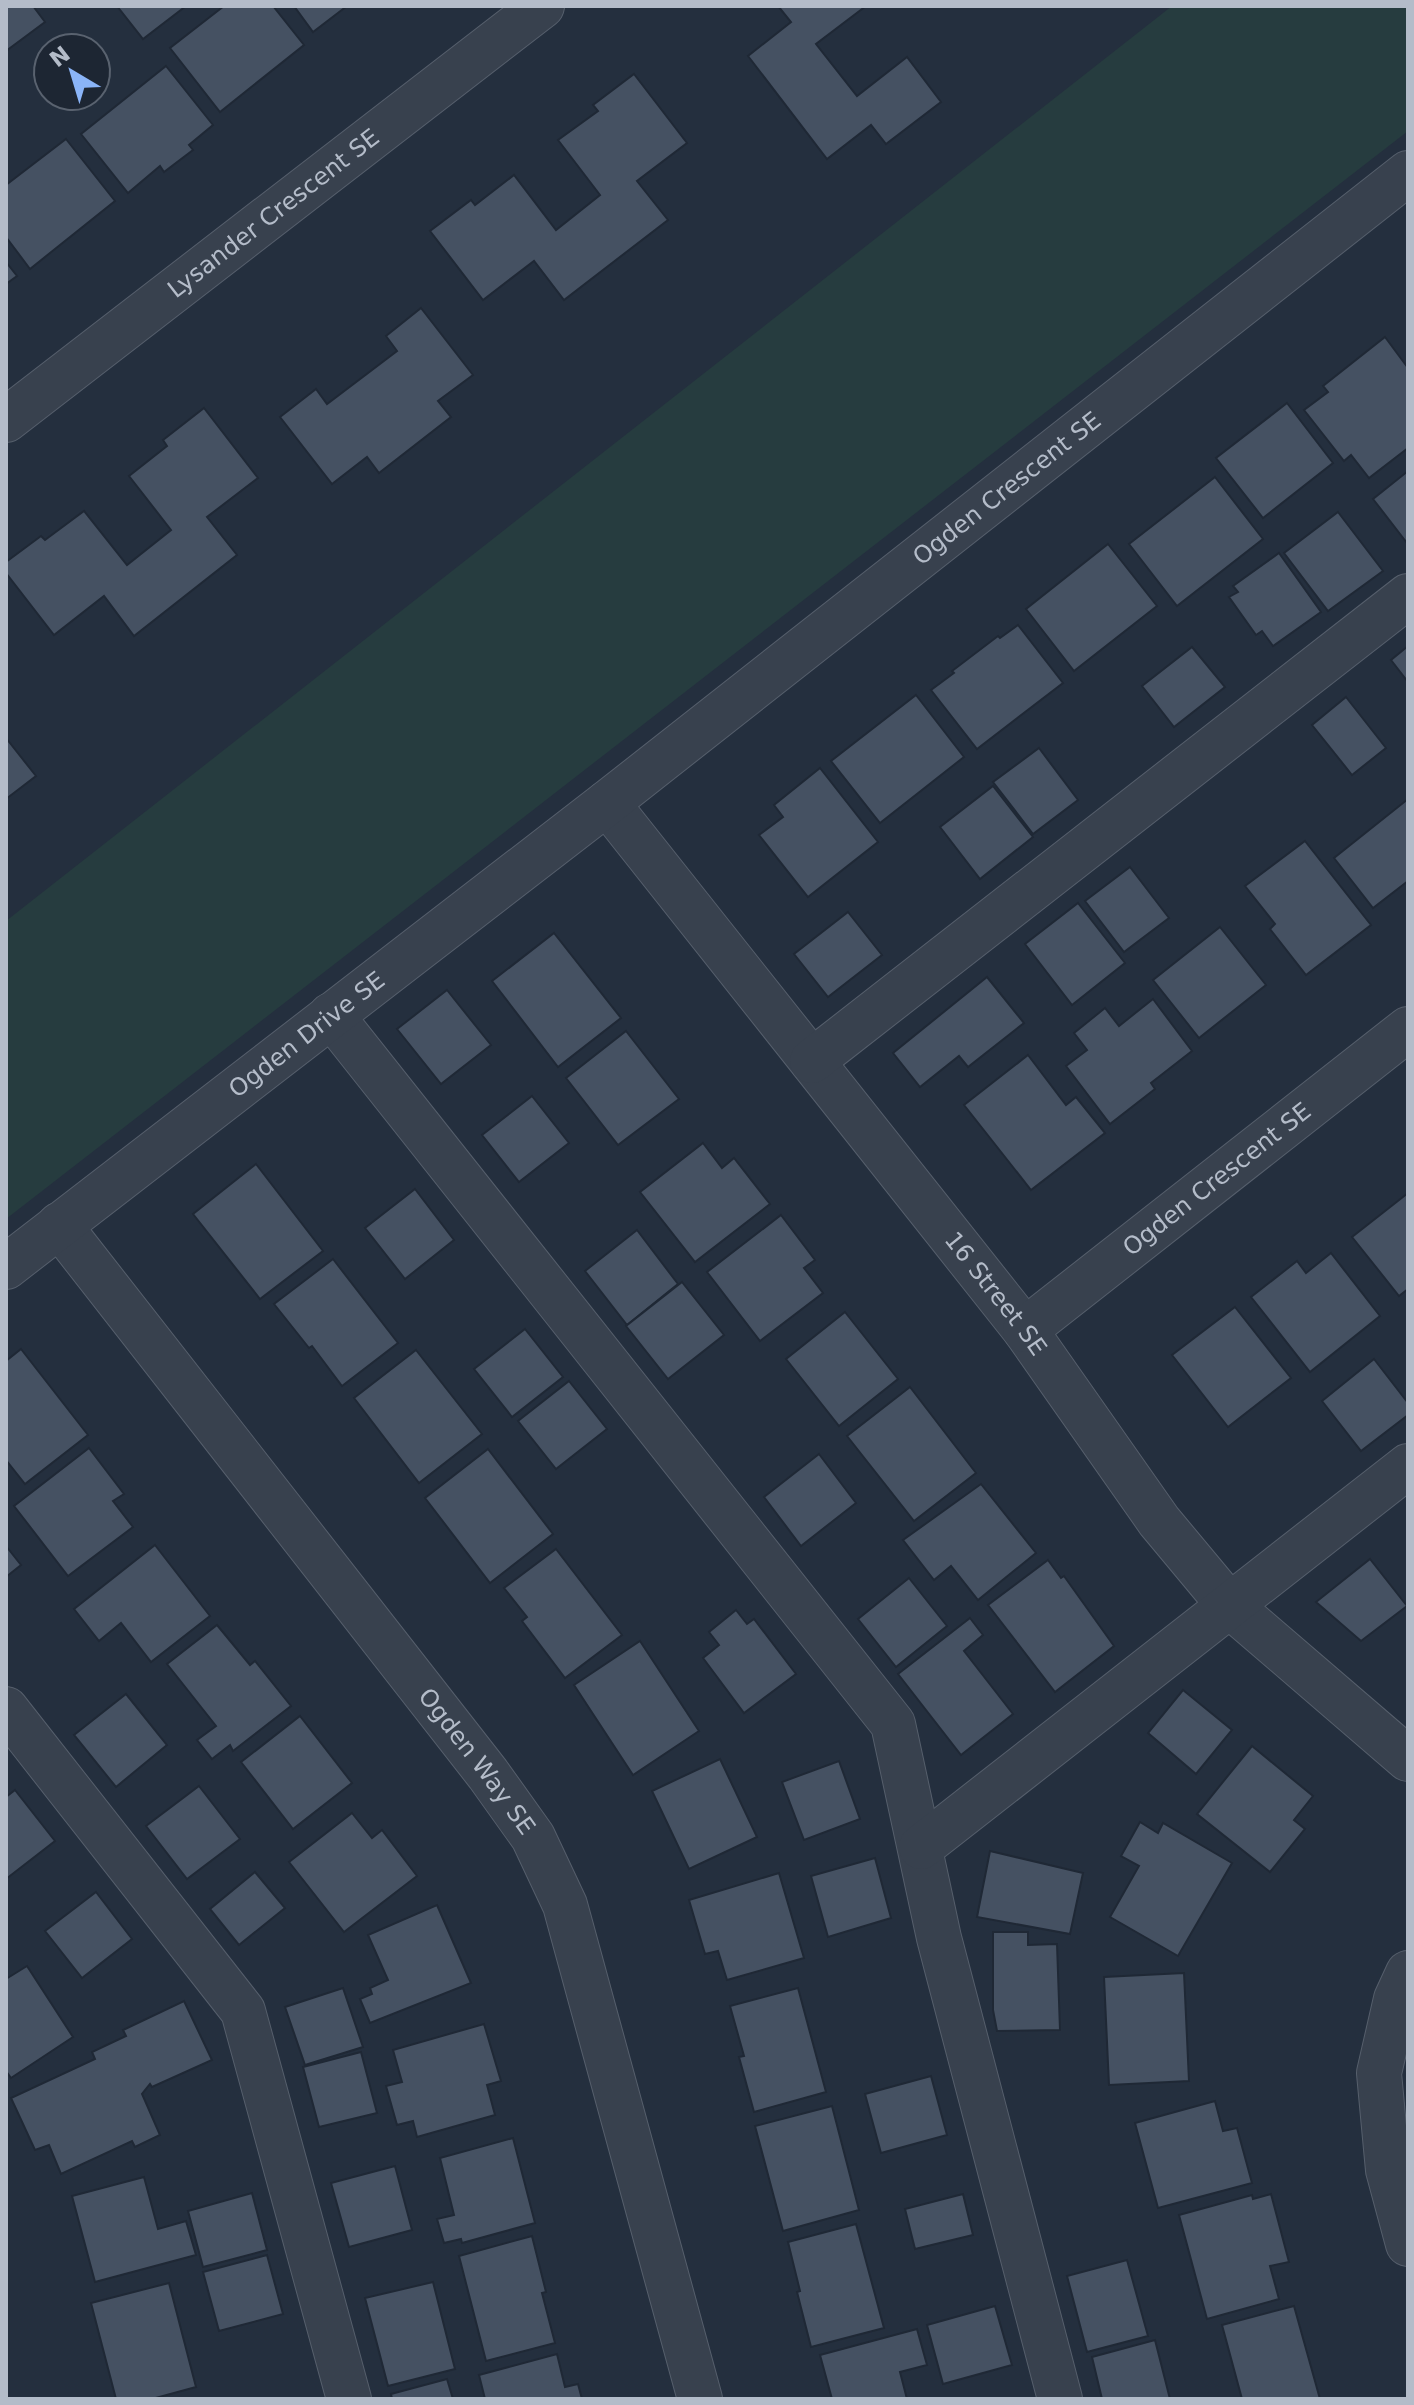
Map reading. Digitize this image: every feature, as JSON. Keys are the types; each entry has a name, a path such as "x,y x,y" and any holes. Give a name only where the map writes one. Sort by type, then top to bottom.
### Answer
{"street":[{"name":"Lysander Crescent SE","path":"6,420 542,6"},
{"name":"Ogden Crescent SE","path":"607,803 1408,173"},
{"path":"812,1061 1408,596"},
{"name":"Ogden Drive SE","path":"6,1267 607,803"},
{"name":"16 Street SE","path":"607,803 1025,1330 1159,1521 1229,1605 1408,1759"},
{"path":"331,1015 893,1724 939,1938 1060,2399"},
{"name":"Ogden Crescent SE","path":"1025,1330 1408,1029"},
{"name":"Ogden Way SE","path":"59,1225 488,1774 533,1837 565,1905 700,2399"},
{"path":"921,1847 1408,1466"},
{"path":"6,1709 243,2011 349,2399"},
{"path":"1408,1973 1396,1999 1379,2073 1388,2170 1408,2244"}],"green space":[{"path":"1172,6 1408,6 1408,131 6,1219 6,921"}],"building":[{"path":"6,6 33,6 45,22 6,51"},
{"path":"117,6 186,6 143,39"},
{"path":"224,6 273,6 304,45 220,112 170,48"},
{"path":"294,6 347,6 313,32"},
{"path":"778,6 866,6 816,44 857,96 907,57 941,102 886,144 871,125 827,159 748,56 791,22"},
{"path":"166,66 213,125 189,145 193,150 164,172 160,166 128,193 81,134"},
{"path":"634,74 687,143 637,181 668,220 564,300 534,261 483,300 430,231 471,200 475,205 514,175 556,230 600,195 558,140 598,111 593,105"},
{"path":"66,139 115,201 30,269 6,237 6,185"},
{"path":"6,262 17,276 6,284"},
{"path":"421,308 473,375 438,401 451,417 379,473 367,457 332,484 280,417 316,389 327,404 397,351 386,336"},
{"path":"1385,337 1408,368 1408,448 1369,478 1351,455 1344,461 1304,410 1328,392 1323,386"},
{"path":"1287,403 1333,463 1263,518 1216,458"},
{"path":"204,408 258,478 207,517 237,555 134,636 104,596 54,635 6,573 6,562 41,536 45,540 84,511 127,565 171,530 129,476 167,446 163,440"},
{"path":"1408,471 1408,542 1407,543 1373,499"},
{"path":"1215,477 1263,539 1177,606 1129,544"},
{"path":"1338,512 1383,571 1328,611 1284,553"},
{"path":"1108,544 1157,606 1074,671 1026,609"},
{"path":"1279,553 1321,612 1273,646 1262,631 1256,635 1229,597 1238,592 1233,586"},
{"path":"1018,625 1063,683 977,749 931,690 998,636 1000,638"},
{"path":"1408,646 1408,682 1391,660"},
{"path":"1192,647 1225,687 1174,727 1142,686"},
{"path":"916,695 964,757 880,823 831,761"},
{"path":"1346,697 1386,748 1352,775 1312,725"},
{"path":"6,738 36,776 6,799"},
{"path":"1039,748 1078,800 1033,834 993,782"},
{"path":"820,768 878,842 808,897 759,835 783,817 774,805"},
{"path":"993,786 1033,837 980,879 940,827"},
{"path":"1408,799 1408,881 1373,908 1334,858"},
{"path":"1305,841 1371,925 1306,975 1270,929 1275,924 1245,886"},
{"path":"1130,867 1169,918 1124,952 1085,901"},
{"path":"1078,903 1125,963 1072,1005 1025,944"},
{"path":"848,912 882,955 828,997 794,954"},
{"path":"1220,927 1266,985 1199,1038 1153,980"},
{"path":"554,933 621,1018 558,1067 492,981"},
{"path":"987,977 1024,1023 968,1067 959,1056 920,1087 893,1053"},
{"path":"447,990 491,1045 441,1084 397,1029"},
{"path":"1153,999 1192,1051 1151,1083 1155,1089 1110,1124 1066,1066 1087,1050 1074,1033 1105,1008 1119,1026"},
{"path":"626,1031 679,1099 618,1145 566,1078"},
{"path":"1028,1055 1066,1105 1076,1097 1105,1133 1031,1190 964,1105"},
{"path":"532,1096 569,1143 519,1182 482,1135"},
{"path":"703,1143 722,1168 734,1158 770,1204 695,1262 640,1192"},
{"path":"256,1164 323,1251 260,1299 193,1214"},
{"path":"415,1189 454,1240 405,1279 365,1228"},
{"path":"1408,1193 1408,1289 1399,1296 1352,1237"},
{"path":"781,1215 815,1260 804,1268 823,1293 760,1341 707,1272"},
{"path":"637,1230 678,1284 627,1325 585,1271"},
{"path":"1331,1253 1380,1316 1310,1372 1251,1297 1297,1261 1306,1273"},
{"path":"333,1259 398,1343 342,1386 312,1346 309,1348 274,1304"},
{"path":"682,1282 724,1335 668,1379 626,1326"},
{"path":"1235,1307 1291,1378 1228,1427 1172,1355"},
{"path":"845,1312 898,1379 839,1426 786,1359"},
{"path":"525,1329 563,1377 512,1417 474,1369"},
{"path":"21,1349 88,1435 25,1484 6,1460 6,1361"},
{"path":"416,1350 482,1434 419,1483 354,1398"},
{"path":"1374,1359 1408,1403 1408,1415 1361,1451 1322,1401"},
{"path":"569,1381 607,1429 556,1469 518,1421"},
{"path":"910,1387 976,1473 914,1521 847,1436"},
{"path":"89,1448 124,1494 113,1501 133,1527 68,1576 14,1506"},
{"path":"488,1449 553,1534 490,1583 425,1498"},
{"path":"819,1454 856,1503 801,1546 764,1497"},
{"path":"981,1484 1036,1553 978,1600 951,1566 934,1580 903,1540"},
{"path":"155,1545 210,1616 151,1662 121,1623 99,1641 74,1609"},
{"path":"6,1546 21,1565 6,1577"},
{"path":"556,1549 622,1635 565,1678 522,1621 527,1617 504,1588"},
{"path":"1370,1559 1407,1606 1361,1641 1316,1602"},
{"path":"1048,1560 1061,1578 1064,1576 1114,1646 1055,1692 988,1605"},
{"path":"909,1578 947,1626 896,1667 858,1619"},
{"path":"736,1610 747,1624 754,1619 796,1674 744,1713 703,1658 719,1645 709,1632"},
{"path":"970,1618 983,1635 964,1651 1013,1714 961,1755 898,1674"},
{"path":"217,1625 250,1665 255,1661 291,1706 233,1751 230,1745 212,1759 197,1740 216,1726 167,1664"},
{"path":"640,1641 699,1731 633,1775 574,1685"},
{"path":"1183,1690 1232,1730 1196,1774 1148,1733"},
{"path":"126,1694 167,1745 116,1787 74,1735"},
{"path":"300,1716 352,1783 293,1829 241,1762"},
{"path":"1252,1746 1313,1796 1294,1820 1305,1829 1270,1872 1197,1814"},
{"path":"720,1759 757,1837 689,1869 652,1791"},
{"path":"839,1761 860,1819 804,1840 782,1782"},
{"path":"199,1786 240,1839 187,1879 146,1826"},
{"path":"15,1790 55,1841 6,1879 6,1797"},
{"path":"352,1813 372,1838 382,1830 417,1876 344,1932 289,1862"},
{"path":"1140,1822 1158,1833 1163,1823 1232,1863 1178,1956 1110,1917 1139,1866 1121,1856"},
{"path":"990,1851 1083,1873 1070,1934 977,1917"},
{"path":"875,1858 891,1918 828,1937 811,1876"},
{"path":"255,1872 285,1908 239,1945 210,1909"},
{"path":"779,1873 804,1958 727,1980 718,1951 705,1954 689,1900"},
{"path":"96,1892 132,1939 82,1978 45,1931"},
{"path":"437,1905 471,1983 370,2023 360,1999 372,1994 370,1988 388,1980 368,1935"},
{"path":"993,1932 1028,1932 1028,1945 1057,1944 1060,2030 997,2031 993,2010"},
{"path":"27,1966 73,2037 11,2078 6,2071 6,1979"},
{"path":"1184,1973 1189,2081 1109,2085 1104,1977"},
{"path":"343,1988 363,2047 305,2065 285,2007"},
{"path":"798,1988 826,2092 754,2112 739,2057 744,2056 730,2006"},
{"path":"184,2001 212,2060 152,2087 150,2084 142,2094 160,2135 135,2147 132,2141 61,2174 49,2145 35,2150 11,2098 95,2059 92,2052 126,2036 123,2030"},
{"path":"484,2024 501,2081 487,2085 495,2115 417,2137 413,2121 397,2125 386,2086 402,2082 393,2050"},
{"path":"361,2052 377,2113 319,2127 303,2067"},
{"path":"931,2076 947,2135 881,2153 865,2094"},
{"path":"1215,2101 1223,2131 1237,2128 1252,2183 1158,2208 1135,2123"},
{"path":"832,2106 859,2210 783,2231 755,2126"},
{"path":"513,2138 535,2223 462,2243 461,2239 444,2243 437,2219 454,2215 440,2158"},
{"path":"395,2166 412,2230 349,2247 331,2183"},
{"path":"144,2177 158,2229 186,2221 196,2255 95,2282 72,2196"},
{"path":"252,2193 267,2250 203,2267 188,2211"},
{"path":"963,2194 973,2235 915,2249 905,2209"},
{"path":"1271,2194 1289,2262 1270,2266 1279,2299 1207,2319 1179,2215 1252,2195 1253,2199"},
{"path":"856,2224 884,2328 811,2347 788,2242"},
{"path":"532,2236 555,2343 486,2361 459,2256"},
{"path":"267,2255 283,2314 219,2331 203,2272"},
{"path":"1127,2260 1148,2336 1087,2352 1067,2276"},
{"path":"433,2282 455,2369 388,2386 365,2298"},
{"path":"169,2283 196,2387 152,2399 116,2399 91,2303"},
{"path":"995,2306 1012,2365 943,2384 927,2325"},
{"path":"1294,2306 1320,2399 1242,2399 1222,2325"},
{"path":"917,2329 927,2365 900,2372 907,2399 832,2399 820,2355"},
{"path":"1155,2340 1170,2399 1102,2399 1092,2357"},
{"path":"557,2354 565,2387 578,2384 582,2399 485,2399 479,2375"},
{"path":"447,2379 453,2399 392,2399 391,2394"}]}
